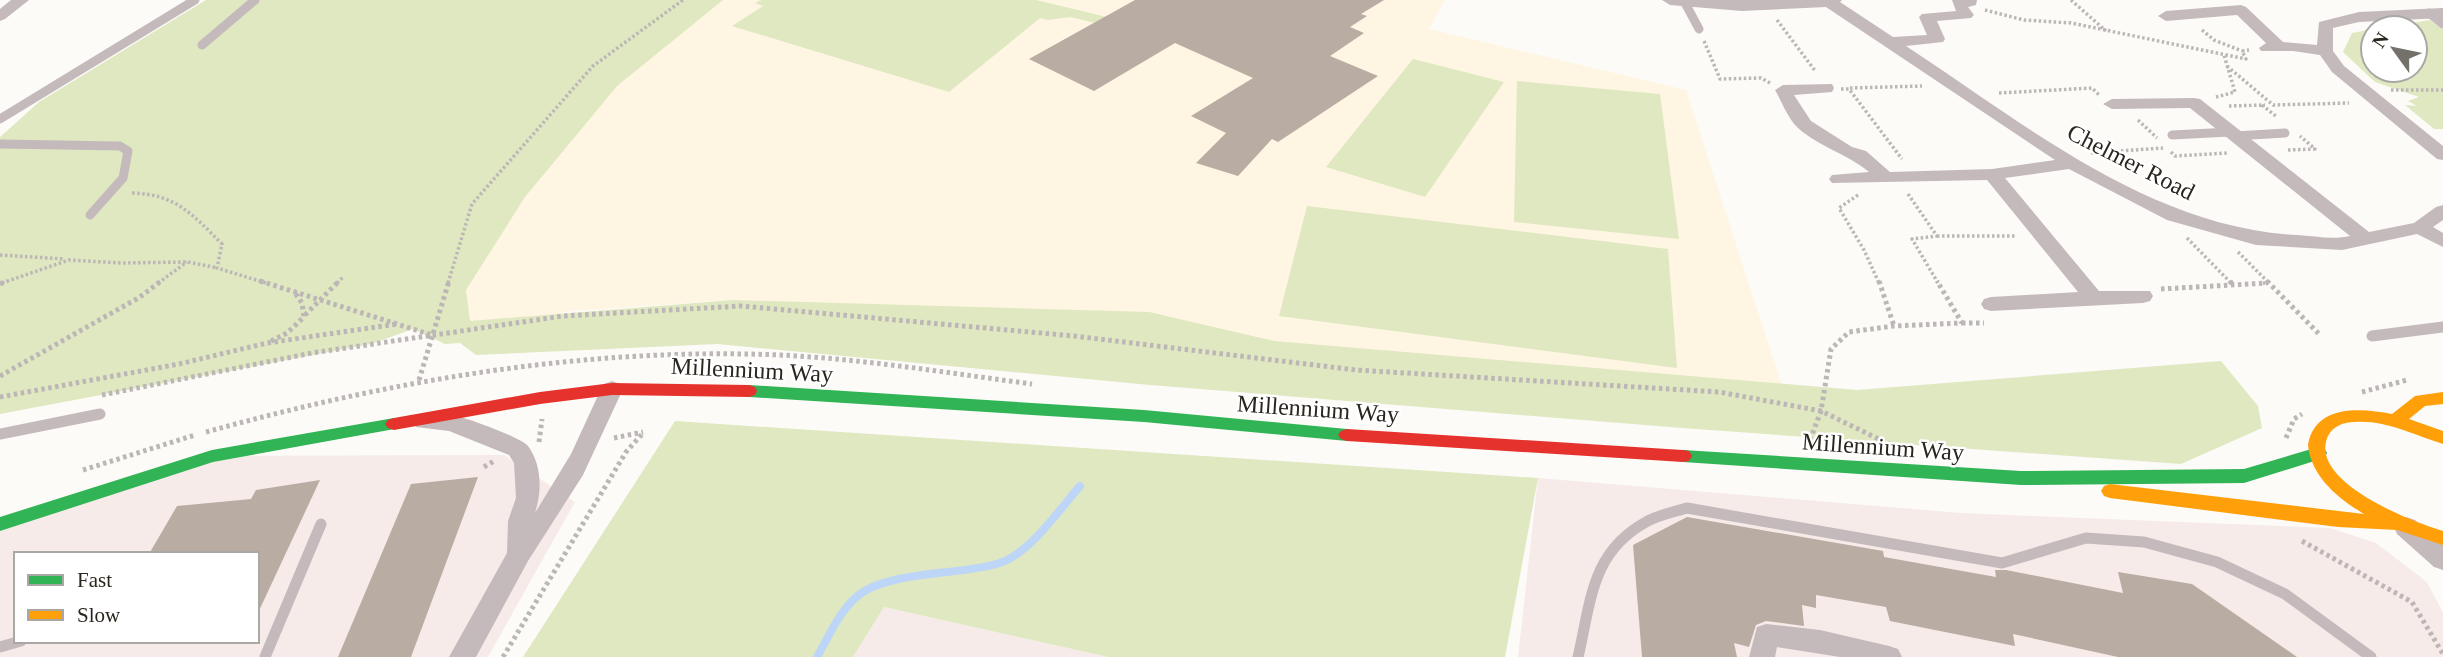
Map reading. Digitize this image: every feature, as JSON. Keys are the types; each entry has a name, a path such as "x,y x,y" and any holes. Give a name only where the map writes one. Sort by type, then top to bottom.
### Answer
{"main road":[{"name":"Millennium Way","path":"0,524 212,456 540,398 612,388 713,389 1144,416 1274,430 2021,478 2244,476 2318,453"},
{"path":"2396,420 2421,400 2443,398"},
{"path":"2443,438 2396,420 2368,416 2344,417 2326,424 2317,436 2318,453 2327,471 2343,489 2368,507 2401,525 2443,538"},
{"name":"Millennium Way","path":"2021,478 2202,504 2401,525"}],"street":[{"path":"0,16 21,0"},
{"path":"2383,0 2400,13"},
{"path":"1677,1 1742,6 1832,1"},
{"name":"Chelmer Road","path":"1832,1 2070,162 2174,216 2256,239 2342,244 2420,228 2443,211"},
{"path":"1889,42 1937,39 1927,18 1966,15 1958,2 1971,2"},
{"path":"2174,15 2241,10 2272,48 2325,51"},
{"path":"2436,13 2359,17 2325,25 2325,51 2338,69 2381,96 2443,155"},
{"path":"1827,86 1783,90 1804,124 1846,151 1860,155 1885,177"},
{"path":"2110,104 2196,105 2365,239"},
{"path":"1838,179 1992,174 2070,162"},
{"path":"1992,174 2094,298"},
{"path":"2420,228 2443,242"},
{"path":"1991,304 2143,296"},
{"path":"462,657 519,554 552,510 591,442 612,388"},
{"path":"415,420 452,423 517,449 526,462 528,498 520,520 519,554"},
{"path":"2401,525 2443,560"},
{"path":"1762,657 1766,635 1821,641 1889,657"}],"lane":[{"path":"0,119 195,0"},
{"path":"202,45 255,0"},
{"path":"1677,1 1699,29"},
{"path":"2436,13 2443,24"},
{"path":"2172,135 2285,133"},
{"path":"0,144 120,146 128,151 123,177 90,215"},
{"path":"2372,336 2443,327"},
{"path":"0,434 100,414"},
{"path":"1578,657 1599,568 1619,541 1647,521 1687,508 2002,563 2086,538 2144,542 2217,562 2285,594 2371,657"},
{"path":"265,657 321,524"}],"path":[{"path":"419,380 472,205 593,66 683,0"},
{"path":"2071,0 2107,31"},
{"path":"1971,2 1986,10 2024,20 2071,23 2246,59 2242,51"},
{"path":"1766,5 1827,86 1849,89 1959,88 1979,85 1991,94 2092,88 2110,104"},
{"path":"2174,15 2214,40 2242,51 2272,48"},
{"path":"1699,29 1720,79 1761,78 1783,90"},
{"path":"2196,105 2235,92 2224,55"},
{"path":"2227,66 2273,104"},
{"path":"1849,89 1914,175 1904,187 1937,236"},
{"path":"2196,105 2273,104 2443,90"},
{"path":"2130,120 2138,119"},
{"path":"2070,162 2084,153 2167,148"},
{"path":"1885,177 1839,208 1865,247 1886,295 1895,326"},
{"path":"108,194 150,192 175,200 222,244 217,268"},
{"path":"2213,227 2321,336"},
{"path":"1810,440 1821,411 1831,349 1849,332 1895,326 1962,323 1912,239 1937,236 2043,236"},
{"path":"2185,236 2233,285"},
{"path":"0,256 121,263 188,262 217,268 433,335"},
{"path":"0,284 69,260"},
{"path":"0,376 140,297 188,262"},
{"path":"267,343 301,322 304,315 344,276"},
{"path":"2143,296 2159,289 2268,283"},
{"path":"295,292 302,303 304,315"},
{"path":"100,396 312,353 563,316 741,306 1074,336 1356,370 1719,392 1821,411 1896,447"},
{"path":"0,397 179,363 267,343 397,324"},
{"path":"503,657 626,452 644,432"},
{"path":"2295,537 2413,602 2443,654"}],"shaded area":[{"path":"697,0 1445,0 1429,29 1686,90 1784,392 733,300 571,311 454,338 485,205"},
{"path":"504,455 575,502 488,657 0,657 0,524 212,456"},
{"path":"1538,478 1961,513 2330,528 2376,543 2427,582 2443,613 2443,657 1518,657"},
{"path":"884,607 1108,657 853,657"}],"green space":[{"path":"206,0 723,0 617,86 525,197 466,290 470,321 733,300 1149,312 1274,341 1857,390 2221,361 2258,406 2262,428 2181,464 1682,428 1150,385 717,344 476,355 460,343 445,344 413,329 371,344 0,414 0,137 39,102"},
{"path":"761,0 1036,0 1111,18 1104,25 1070,17 1048,20 1040,18 949,92 732,26 763,6 755,3"},
{"path":"2429,20 2443,29 2443,129 2434,129 2405,105 2417,106 2408,101 2419,97 2381,84 2429,84"},
{"path":"2359,32 2359,67 2343,52 2352,33"},
{"path":"1413,59 1504,82 1425,197 1326,167"},
{"path":"1517,81 1660,94 1679,239 1514,222"},
{"path":"1307,206 1668,249 1677,368 1279,316"},
{"path":"675,421 1538,478 1505,657 1108,657 884,607 853,657 523,657"}],"building":[{"path":"1135,0 1384,0 1361,14 1367,16 1350,27 1364,33 1330,56 1378,76 1278,142 1272,139 1238,176 1196,163 1226,133 1191,116 1253,78 1175,43 1094,91 1029,59"},
{"path":"478,477 411,657 338,657 411,484"},
{"path":"320,480 259,611 259,552 150,552 177,506 251,499 256,490"},
{"path":"1687,517 1883,551 1884,557 1996,577 1995,570 2006,570 2123,593 2118,572 2192,584 2297,657 2118,657 2013,634 2015,646 1890,621 1886,607 1816,595 1816,608 1802,605 1804,626 1766,621 1756,625 1749,647 1734,643 1737,657 1642,657 1633,545"}],"waterway":[{"path":"817,657 842,613 863,592 893,580 985,567 1011,558 1033,541 1080,486"}],"traffic: fast":[{"path":"749,391 1144,416 1347,435"},
{"path":"0,524 212,456 394,424"},
{"path":"1683,456 2021,478 2244,476 2318,453"}],"traffic: slow":[{"path":"2396,420 2421,400 2443,398"},
{"path":"2443,438 2395,421 2356,415 2339,418 2326,425 2317,445 2326,471 2350,496 2388,518 2443,538"},
{"path":"2110,491 2338,520 2396,523"}],"traffic: jam":[{"path":"394,424 540,398 612,389 749,391"},
{"path":"1347,435 1683,456"}]}
